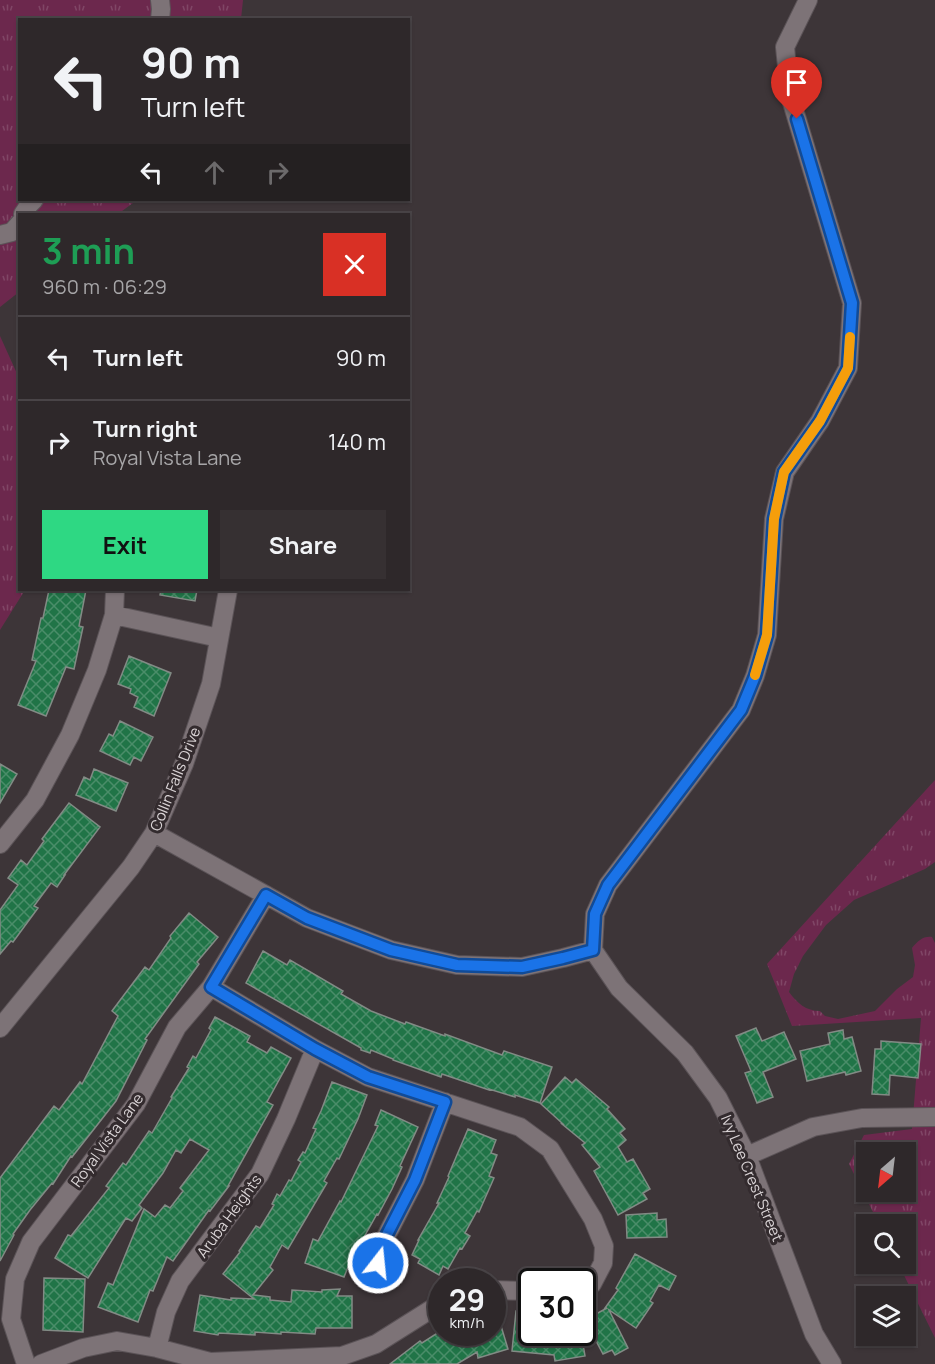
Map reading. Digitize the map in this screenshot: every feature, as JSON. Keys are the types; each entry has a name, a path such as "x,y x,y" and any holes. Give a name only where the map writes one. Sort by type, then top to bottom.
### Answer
{"street":[{"path":"160,0 160,18"},
{"path":"154,832 307,918 391,950 457,965 522,967 593,950 595,914 608,885 741,710 755,676 767,635 774,519 784,472 820,421 848,368 852,303 790,96 785,46 808,0"},
{"path":"24,213 33,201"},
{"path":"0,235 12,232 18,225"},
{"path":"0,843 35,800 70,735 97,670 114,615 115,591"},
{"name":"Collin Falls Drive","path":"0,1028 131,867 154,832 184,764 211,684 228,591"},
{"path":"114,615 219,638"},
{"name":"Royal Vista Lane","path":"26,1364 11,1319 15,1279 31,1242 136,1104 177,1027 211,987 266,895"},
{"name":"Ivy Lee Crest Street","path":"593,950 618,988 685,1053 718,1098 747,1156 814,1334 832,1364"},
{"path":"211,987 315,1049 368,1077 520,1127 550,1149 593,1220 604,1246 603,1263 596,1276"},
{"name":"Aruba Heights","path":"157,1348 166,1312 180,1281 260,1174 315,1049"},
{"path":"378,1276 379,1250 415,1180 445,1102"},
{"path":"747,1156 813,1127 862,1118 930,1117"},
{"path":"41,1364 83,1348 117,1341 157,1348 210,1362 342,1356 376,1344 428,1311"}],"green space":[{"path":"0,0 243,0 241,18 18,18 18,201 136,201 119,213 18,213 18,293 0,307"},
{"path":"0,336 18,376 18,591 24,591 0,630"},
{"path":"935,780 935,862 925,869 854,900 826,925 803,956 794,974 789,992 806,1008 838,1019 875,1011 913,977 915,965 912,948 914,945 926,937 932,937 935,943 935,1338 916,1299 916,1286 909,1286 903,1274 916,1274 916,1214 874,1214 868,1202 916,1202 916,1142 860,1142 864,1135 912,1129 921,1018 792,1026 767,964"},
{"path":"856,1150 856,1178 849,1164"}],"building":[{"path":"49,591 86,591 79,626 83,627 74,669 66,667 46,716 18,705 36,661 32,660 41,618 43,618"},
{"path":"161,591 197,591 195,601 160,595"},
{"path":"129,656 171,673 154,716 134,707 138,697 130,693 131,689 118,684"},
{"path":"120,721 153,737 141,761 134,757 130,765 100,751 109,734 113,736"},
{"path":"0,764 17,774 0,803"},
{"path":"94,769 128,783 116,811 76,795 84,777 90,780"},
{"path":"69,803 100,827 57,887 51,883 34,906 38,908 13,942 11,941 0,954 0,910 18,885 8,878 21,860 27,865 44,841 42,839"},
{"path":"189,913 218,937 197,962 199,964 145,1039 147,1040 116,1101 71,1156 53,1184 30,1210 13,1234 0,1261 0,1178 54,1106 59,1110 80,1082 82,1084 118,1016 112,1011 145,967 149,970 171,938 170,936"},
{"path":"263,951 287,965 290,960 343,991 341,994 371,1011 502,1055 504,1051 552,1067 540,1103 489,1090 442,1074 441,1077 371,1050 370,1053 361,1050 246,983"},
{"path":"215,1017 250,1036 247,1042 267,1053 271,1047 291,1058 267,1102 273,1105 229,1186 173,1261 167,1257 153,1291 150,1290 138,1322 98,1307 108,1283 113,1285 144,1209 155,1217 165,1205 170,1208 183,1191 180,1188 209,1150 190,1139 181,1153 176,1150 163,1173 139,1205 142,1208 132,1221 126,1218 88,1278 55,1258 68,1235 71,1236 109,1188 106,1186 123,1163 126,1165 149,1131 152,1133 189,1068 187,1067 193,1056 196,1058 211,1030 209,1028"},
{"path":"756,1028 762,1041 784,1032 796,1059 763,1072 773,1097 757,1103 745,1073 751,1071 736,1036"},
{"path":"843,1030 844,1039 852,1037 861,1071 846,1075 845,1072 807,1081 800,1051 830,1044 828,1033"},
{"path":"881,1041 921,1044 918,1078 890,1075 889,1095 872,1094 875,1049 881,1049"},
{"path":"565,1077 572,1083 576,1079 609,1107 607,1109 625,1129 620,1133 626,1140 618,1147 627,1162 633,1159 650,1189 643,1193 647,1199 618,1215 594,1171 600,1167 582,1145 585,1143 541,1104"},
{"path":"332,1082 367,1095 339,1159 337,1158 324,1181 327,1183 288,1249 282,1245 270,1267 273,1270 253,1295 270,1297 270,1300 291,1302 292,1290 322,1292 322,1290 340,1289 337,1296 352,1296 352,1328 316,1328 315,1334 255,1332 255,1335 219,1333 218,1335 194,1331 200,1295 231,1300 231,1298 254,1299 223,1274 256,1226 260,1228 274,1205 272,1204 277,1194 280,1196 289,1180 291,1181 301,1162 298,1160 303,1152 305,1153 316,1129 313,1128"},
{"path":"381,1110 418,1127 392,1189 359,1246 357,1245 344,1277 305,1263 313,1239 318,1241 341,1202 378,1126 375,1125"},
{"path":"468,1129 496,1140 491,1153 497,1155 489,1176 494,1178 479,1212 477,1211 465,1233 470,1236 449,1268 443,1266 442,1268 428,1269 418,1263 420,1259 412,1255 439,1203 437,1203"},
{"path":"657,1213 657,1220 666,1219 667,1237 627,1238 626,1215"},
{"path":"635,1254 676,1276 669,1290 659,1285 650,1301 653,1303 636,1328 609,1310 628,1348 615,1355 612,1350 603,1354 596,1341 596,1314 607,1308 605,1308 618,1290 616,1288"},
{"path":"44,1278 85,1279 83,1332 43,1330"},
{"path":"516,1311 518,1311 518,1346 583,1346 585,1356 555,1361 554,1355 512,1351"},
{"path":"428,1339 428,1346 506,1346 506,1342 508,1349 478,1358 477,1352 457,1364 390,1364 420,1341 422,1343"}],"slow traffic":[{"path":"755,675 767,635 774,519 784,472 820,421 848,368 850,337"}],"route":[{"path":"378,1263 379,1250 415,1180 445,1102 368,1077 315,1049 211,987 266,895 307,918 391,950 457,965 522,967 593,950 595,914 608,885 741,710 755,676 767,635 774,519 784,472 820,421 848,368 852,303 797,119"}]}
